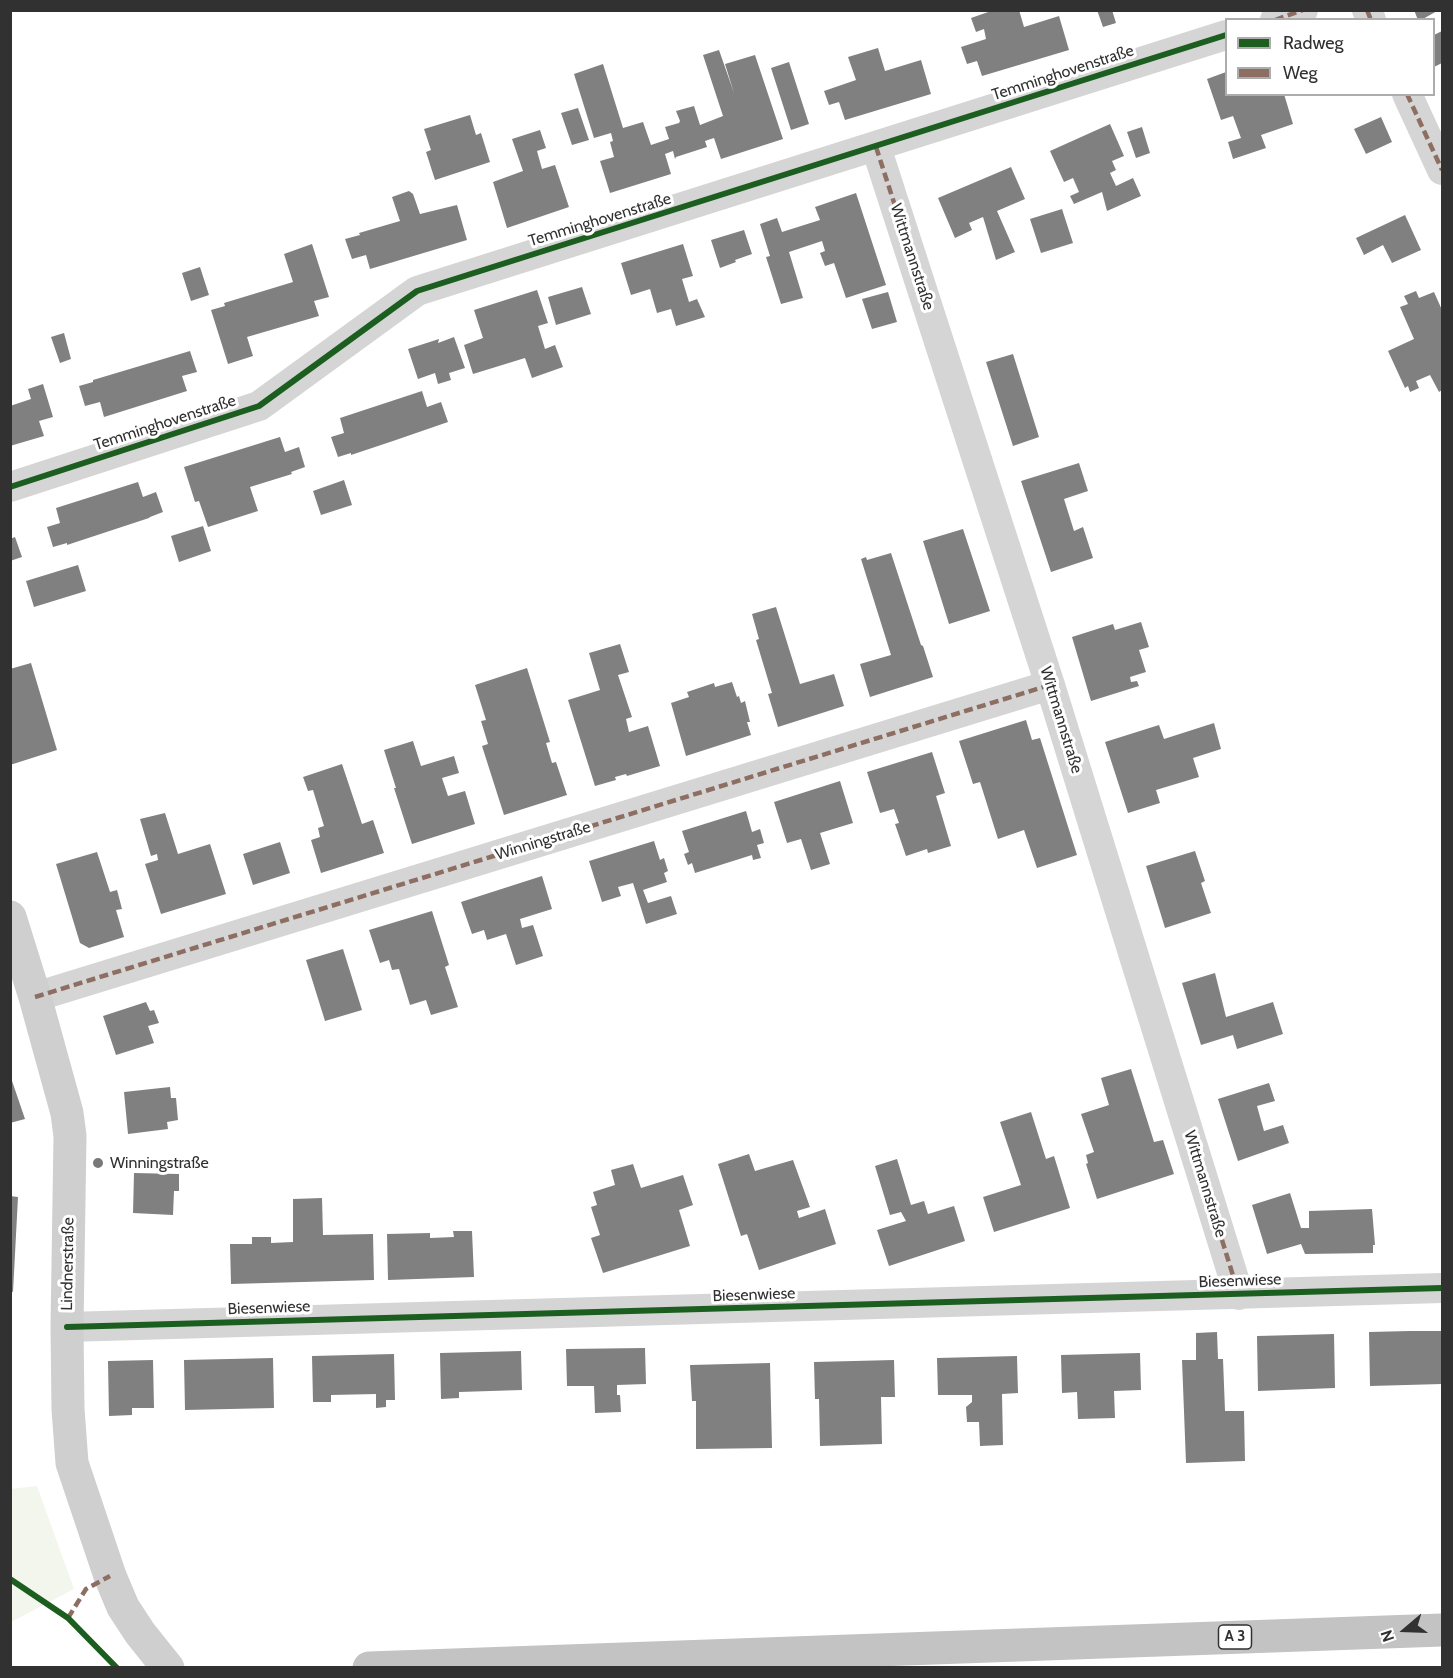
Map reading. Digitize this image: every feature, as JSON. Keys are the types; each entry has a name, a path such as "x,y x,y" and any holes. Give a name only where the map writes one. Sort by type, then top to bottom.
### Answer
{"highway":[{"name":"A 3","path":"369,1668 1443,1630"}],"street":[{"path":"1281,18 1303,10"},
{"name":"Temminghovenstraße","path":"10,486 259,406 417,291 1225,36"},
{"path":"1408,96 1443,170"},
{"name":"Wittmannstraße","path":"876,147 1050,685 1239,1295"},
{"name":"Winningstraße","path":"35,997 1050,685"},
{"name":"Lindnerstraße","path":"10,917 67,1113 70,1136 67,1327 68,1409 72,1463 110,1576 123,1606 140,1633 168,1668"},
{"name":"Biesenwiese","path":"67,1327 1443,1288"}],"shaded area":[{"path":"37,1486 74,1589 11,1622 11,1489"}],"building":[{"path":"994,10 1019,10 1024,27 1059,16 1069,50 982,76 977,61 967,64 961,47 986,39 984,29 976,32 971,18"},
{"path":"1097,10 1112,10 1116,23 1103,27"},
{"path":"1414,10 1439,10 1425,18 1417,18"},
{"path":"1442,31 1442,63 1435,66 1435,34"},
{"path":"878,48 885,71 921,60 931,94 845,120 839,102 829,105 824,91 856,80 848,57"},
{"path":"719,50 734,93 725,64 755,55 783,139 721,159 714,138 705,141 707,147 675,159 673,151 665,154 671,174 610,193 600,161 614,157 610,142 613,141 611,133 594,138 574,74 603,64 623,128 643,122 651,145 669,139 665,127 679,123 676,111 694,106 700,125 723,116 703,55"},
{"path":"789,62 809,124 791,130 771,68"},
{"path":"1225,72 1225,96 1285,96 1293,124 1261,135 1266,148 1233,159 1228,142 1241,138 1233,116 1221,120 1207,79"},
{"path":"578,108 589,140 572,145 561,113"},
{"path":"470,115 476,135 481,133 490,162 435,180 426,152 431,150 424,129"},
{"path":"1381,117 1392,142 1366,154 1354,129"},
{"path":"1110,124 1124,156 1112,161 1116,170 1110,173 1116,186 1133,178 1141,196 1107,211 1102,192 1074,204 1070,196 1079,192 1073,178 1064,182 1050,151"},
{"path":"1142,127 1150,153 1136,158 1127,132"},
{"path":"540,130 546,148 537,151 542,169 555,165 569,207 507,228 493,182 523,171 512,139"},
{"path":"1011,167 1025,199 997,211 1015,252 996,260 983,217 969,223 972,230 955,238 938,198"},
{"path":"409,191 413,194 420,214 457,205 467,240 370,269 366,255 352,259 345,239 400,221 392,197"},
{"path":"856,193 886,285 846,298 834,263 825,266 820,253 825,251 822,241 789,252 803,298 781,304 766,257 770,256 760,224 777,218 782,232 820,220 815,207"},
{"path":"1062,209 1073,243 1041,253 1030,219"},
{"path":"1405,215 1421,250 1392,263 1383,245 1364,255 1356,238"},
{"path":"744,230 752,254 720,268 711,240"},
{"path":"312,244 329,297 314,301 319,316 247,337 253,356 228,364 211,310 225,306 224,303 293,282 284,254"},
{"path":"683,244 693,276 682,279 689,302 697,299 705,317 676,326 671,309 657,313 650,289 631,295 621,263"},
{"path":"200,267 209,295 191,301 182,273"},
{"path":"582,287 591,314 556,325 548,297"},
{"path":"537,290 548,323 538,326 545,349 555,345 563,367 532,378 525,358 473,374 464,345 483,338 474,310"},
{"path":"1416,291 1419,298 1434,292 1442,310 1442,390 1439,392 1430,375 1416,381 1419,388 1410,392 1408,386 1405,388 1388,351 1414,339 1400,307 1408,304 1404,296"},
{"path":"888,292 897,322 872,329 862,299"},
{"path":"64,333 71,359 60,363 51,337"},
{"path":"454,337 465,368 449,373 451,380 438,384 435,373 418,379 408,349 439,339 438,343"},
{"path":"190,351 197,372 182,376 187,391 104,417 100,402 85,406 79,386"},
{"path":"1013,354 1039,437 1013,446 986,362"},
{"path":"43,384 53,417 39,421 44,436 10,446 10,406 31,399 28,389"},
{"path":"422,391 427,407 441,402 448,422 351,455 351,453 338,457 331,437 344,433 340,418"},
{"path":"280,437 285,452 299,447 305,467 291,472 292,474 250,487 258,511 208,527 199,501 195,502 184,467"},
{"path":"1079,463 1088,491 1064,499 1074,531 1083,527 1093,558 1051,572 1021,481"},
{"path":"344,480 352,505 321,515 313,491"},
{"path":"138,482 143,497 156,492 163,512 67,545 67,543 53,547 47,527 60,523 56,508"},
{"path":"203,526 211,551 179,562 171,536"},
{"path":"963,529 990,611 949,624 923,541"},
{"path":"15,537 22,557 10,561 10,539"},
{"path":"891,553 933,677 870,697 860,664 891,655 861,559 866,557 867,560"},
{"path":"78,565 86,591 34,607 26,581"},
{"path":"776,607 800,684 834,674 844,706 778,727 768,694 772,693 756,640 759,639 752,614"},
{"path":"1141,622 1149,647 1139,650 1146,672 1130,677 1131,682 1137,681 1139,686 1091,701 1072,637 1113,624 1115,630"},
{"path":"620,644 629,672 618,675 632,717 626,719 629,732 648,726 660,766 627,776 626,774 615,777 616,780 595,786 568,700 600,690 589,653"},
{"path":"31,663 57,750 10,765 10,669"},
{"path":"527,668 550,742 546,743 552,763 556,762 567,795 504,815 482,746 488,744 481,721 486,720 475,685"},
{"path":"732,682 741,703 745,701 751,735 686,756 671,703 689,697 687,692 714,683 715,687"},
{"path":"1026,720 1032,740 1040,738 1077,855 1037,868 1024,830 998,839 980,782 973,784 959,741"},
{"path":"1214,723 1221,749 1193,758 1199,777 1156,790 1160,803 1128,813 1105,742 1159,725 1164,739"},
{"path":"413,741 421,766 454,756 459,773 442,778 448,796 465,791 475,824 412,844 384,750"},
{"path":"932,752 945,793 936,796 951,846 928,853 927,849 906,856 895,824 899,823 894,809 880,813 867,772"},
{"path":"342,764 362,824 373,820 384,853 321,873 311,840 320,837 318,828 324,826 313,790 308,791 303,777"},
{"path":"840,781 853,823 820,833 830,864 811,870 801,839 787,843 774,802"},
{"path":"746,811 752,832 760,829 764,843 757,845 761,858 753,860 752,855 695,873 692,863 688,865 684,854 689,852 682,831"},
{"path":"165,813 178,854 210,844 226,894 161,914 145,864 158,860 157,854 151,856 140,819"},
{"path":"654,841 660,860 664,858 668,871 664,873 667,882 643,890 648,903 671,896 677,914 646,924 633,883 618,887 621,896 602,902 589,861"},
{"path":"280,842 290,873 253,885 243,854"},
{"path":"1195,851 1205,881 1201,883 1211,913 1165,928 1146,866"},
{"path":"97,852 110,892 117,890 122,909 116,910 124,937 89,948 80,943 56,864"},
{"path":"542,876 552,909 520,919 522,928 533,925 543,956 516,965 506,934 487,940 484,930 472,934 461,902"},
{"path":"432,911 449,965 445,967 458,1007 431,1015 426,1000 410,1005 399,969 392,970 389,960 380,963 369,930"},
{"path":"343,949 362,1010 325,1021 306,960"},
{"path":"1215,973 1226,1017 1273,1002 1283,1034 1237,1049 1233,1035 1201,1045 1182,983"},
{"path":"146,1002 150,1011 154,1010 159,1023 148,1026 154,1043 116,1055 103,1016"},
{"path":"1131,1069 1154,1142 1163,1140 1174,1174 1097,1199 1086,1164 1088,1163 1086,1155 1094,1152 1081,1114 1109,1105 1101,1078"},
{"path":"10,1075 25,1119 10,1123"},
{"path":"1269,1083 1275,1101 1257,1106 1264,1131 1283,1125 1289,1143 1238,1161 1218,1099"},
{"path":"170,1087 171,1098 176,1098 178,1120 167,1122 168,1129 128,1134 124,1092"},
{"path":"1031,1112 1046,1159 1054,1156 1070,1208 994,1232 983,1197 1021,1185 1000,1122"},
{"path":"749,1154 755,1171 793,1160 810,1207 797,1211 799,1218 825,1209 836,1244 759,1270 747,1234 741,1236 718,1164"},
{"path":"897,1159 911,1205 924,1201 928,1214 954,1206 965,1241 889,1266 877,1230 906,1221 901,1212 890,1215 875,1166"},
{"path":"633,1164 641,1188 683,1175 693,1205 679,1210 690,1246 603,1273 591,1238 600,1235 591,1207 597,1205 593,1192 615,1185 611,1170"},
{"path":"134,1173 179,1174 179,1191 174,1191 173,1215 133,1213"},
{"path":"1290,1193 1301,1228 1309,1228 1309,1211 1372,1209 1375,1245 1373,1245 1373,1253 1305,1254 1301,1244 1267,1254 1252,1205"},
{"path":"10,1196 18,1197 13,1292 10,1291"},
{"path":"322,1198 323,1235 373,1234 374,1280 231,1284 230,1244 252,1244 252,1237 271,1237 271,1243 293,1242 293,1199"},
{"path":"453,1231 472,1231 474,1277 388,1280 387,1234 430,1233 430,1238 454,1237"},
{"path":"1442,1331 1442,1384 1370,1386 1369,1332"},
{"path":"1217,1332 1218,1359 1223,1359 1225,1411 1244,1411 1245,1461 1186,1463 1182,1360 1196,1360 1196,1333"},
{"path":"1334,1334 1335,1388 1258,1391 1257,1336"},
{"path":"645,1348 646,1384 617,1385 621,1412 595,1413 594,1386 567,1386 566,1349"},
{"path":"521,1351 522,1390 459,1392 459,1398 441,1399 440,1353"},
{"path":"1140,1353 1141,1390 1114,1391 1115,1418 1078,1419 1077,1392 1062,1393 1061,1355"},
{"path":"394,1354 395,1400 386,1400 386,1407 376,1408 376,1394 331,1395 331,1402 313,1402 312,1356"},
{"path":"1017,1356 1018,1393 1002,1394 1003,1445 980,1446 979,1422 967,1422 966,1407 972,1402 972,1395 938,1395 937,1358"},
{"path":"273,1358 274,1408 185,1410 184,1360"},
{"path":"153,1360 154,1408 132,1408 132,1415 109,1416 108,1361"},
{"path":"894,1360 895,1397 881,1397 882,1444 820,1446 819,1399 815,1399 814,1362"},
{"path":"770,1363 772,1448 696,1449 696,1401 692,1401 690,1365"}],"marked path":[{"path":"1281,18 1303,10"},
{"path":"1367,10 1370,18"},
{"path":"1408,96 1442,170"},
{"path":"876,147 910,252"},
{"path":"35,997 1050,685"},
{"path":"1218,1227 1239,1295"},
{"path":"68,1618 86,1589 110,1576"}],"cycle path":[{"path":"10,487 259,406 417,291 1225,35"},
{"path":"67,1327 1442,1288"},
{"path":"10,1579 68,1618 117,1668"}],"place":[{"name":"Winningstraße","path":"98,1163"}]}
